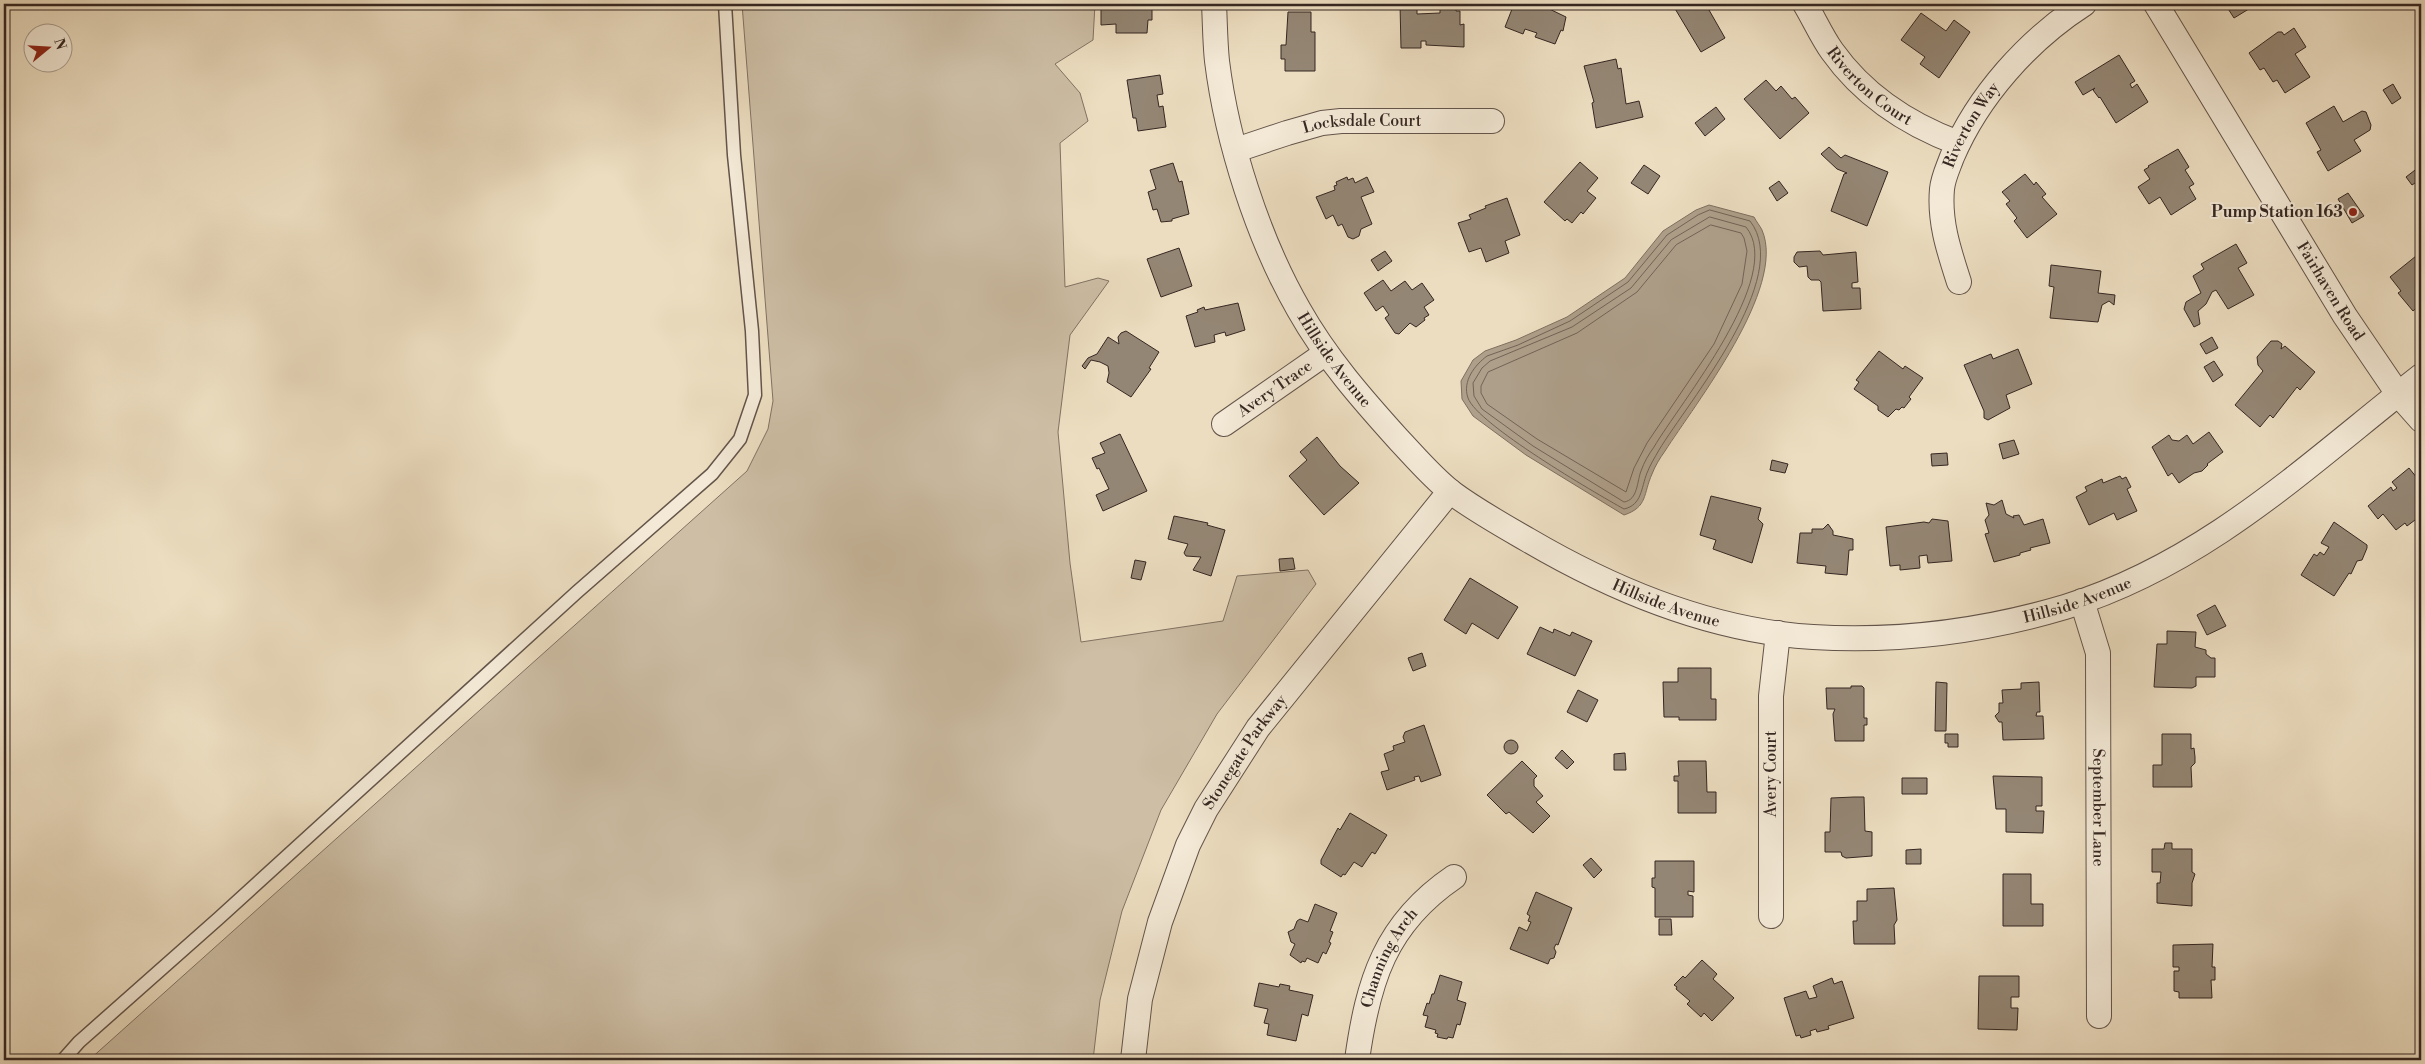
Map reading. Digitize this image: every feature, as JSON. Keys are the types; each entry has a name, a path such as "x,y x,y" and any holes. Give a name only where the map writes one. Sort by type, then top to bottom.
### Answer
{"street":[{"name":"Hillside Avenue","path":"1214,4 1217,61 1226,113 1261,230 1297,307 1326,353 1361,398 1429,472 1450,491 1488,517 1565,562 1637,596 1696,615 1778,633 1846,638 1956,632 2062,608 2134,580 2182,556 2232,525 2276,494 2421,376"},
{"name":"Riverton Court","path":"1805,4 1831,49 1865,90 1889,109 1915,125 1958,144"},
{"name":"Riverton Way","path":"1959,282 1944,230 1941,200 1944,176 1958,144 1994,88 2029,48 2049,29 2084,4"},
{"name":"Fairhaven Road","path":"2156,4 2314,267 2398,394 2421,420"},
{"name":"Locksdale Court","path":"1236,150 1296,131 1341,121 1361,119 1492,121"},
{"name":"Avery Trace","path":"1224,424 1326,353"},
{"name":"Stonegate Parkway","path":"1133,1060 1140,999 1160,922 1188,845 1206,809 1258,728 1450,491"},
{"name":"September Lane","path":"2082,601 2098,653 2099,1016"},
{"name":"Avery Court","path":"1771,916 1771,696 1778,633"},
{"name":"Channing Arch","path":"1357,1060 1368,1000 1388,946 1402,925 1426,897 1454,876"}],"lane":[{"path":"63,1060 79,1042 227,911 577,592 712,474 740,439 755,395 752,331 734,155 725,4"}],"shaded area":[{"path":"742,4 1095,4 1093,40 1055,64 1080,93 1088,121 1060,143 1065,287 1098,278 1109,281 1070,335 1058,432 1070,563 1081,642 1223,621 1237,576 1308,570 1316,584 1217,714 1161,810 1122,911 1100,1000 1093,1060 89,1060 747,471 768,429 773,401"}],"water":[{"path":"1709,205 1754,217 1762,230 1766,254 1762,282 1750,313 1734,345 1658,462 1649,481 1644,499 1632,512 1624,515 1526,455 1473,416 1462,399 1461,381 1473,360 1485,351 1516,340 1567,317 1625,278 1663,231 1696,210"}],"building":[{"path":"1101,4 1152,4 1152,20 1148,20 1147,33 1116,33 1116,24 1101,25"},
{"path":"1400,4 1417,4 1417,14 1440,13 1440,4 1456,4 1456,11 1460,11 1460,25 1464,24 1464,47 1426,45 1426,41 1421,41 1421,48 1401,48"},
{"path":"1514,4 1539,4 1566,17 1563,31 1561,30 1555,44 1535,37 1537,33 1525,29 1523,34 1505,27"},
{"path":"1680,4 1719,4 1709,10 1725,38 1701,52 1674,7"},
{"path":"2225,4 2257,4 2234,18"},
{"path":"1288,12 1311,12 1311,32 1315,32 1315,71 1285,71 1285,59 1281,59 1281,45 1286,45"},
{"path":"1921,13 1946,31 1954,20 1970,32 1939,78 1920,64 1925,57 1901,40"},
{"path":"2294,28 2306,47 2295,54 2310,77 2285,93 2277,80 2273,82 2264,68 2260,70 2249,53 2278,32 2282,32 2284,35"},
{"path":"2119,55 2135,81 2130,84 2132,88 2137,84 2148,102 2116,123 2100,97 2093,90 2095,88 2083,95 2075,82"},
{"path":"1616,59 1618,69 1621,68 1626,104 1639,101 1643,117 1596,128 1592,103 1594,102 1584,66"},
{"path":"1160,75 1163,94 1157,95 1159,107 1163,106 1166,127 1138,131 1136,118 1133,118 1127,80"},
{"path":"1766,80 1776,91 1781,86 1792,99 1795,97 1809,113 1780,139 1744,99"},
{"path":"2393,84 2401,98 2392,104 2383,90"},
{"path":"2334,106 2343,122 2362,111 2366,112 2371,125 2370,130 2354,140 2361,151 2328,171 2317,152 2321,150 2306,123"},
{"path":"1716,107 1725,119 1705,136 1695,123"},
{"path":"1829,147 1841,158 1845,155 1888,172 1867,226 1831,211 1844,174 1847,173 1837,169 1821,154"},
{"path":"2178,149 2189,167 2185,170 2194,184 2189,187 2196,199 2171,215 2160,197 2149,204 2138,187 2150,179 2144,170 2148,166"},
{"path":"1580,162 1598,178 1587,191 1596,198 1583,214 1581,212 1572,223 1567,219 1565,221 1544,202"},
{"path":"1173,163 1179,182 1182,181 1189,214 1172,219 1172,221 1161,222 1157,209 1153,210 1148,192 1156,189 1150,170"},
{"path":"1644,165 1660,176 1648,194 1631,183"},
{"path":"2419,167 2421,179 2412,185 2406,177"},
{"path":"2025,174 2034,185 2036,182 2046,194 2042,197 2057,214 2027,238 2014,221 2017,218 2006,204 2010,201 2002,192"},
{"path":"1347,177 1348,180 1353,178 1355,183 1367,177 1374,192 1361,197 1372,224 1361,229 1359,236 1353,239 1348,237 1342,224 1338,226 1333,215 1326,219 1316,197 1335,190 1336,182"},
{"path":"1779,181 1788,193 1777,201 1769,188"},
{"name":"Pump Station 163","path":"2348,193 2364,216 2352,223 2338,199"},
{"path":"1507,198 1520,235 1505,241 1509,253 1486,262 1481,248 1469,252 1458,223 1471,219 1469,215 1486,208 1485,206"},
{"path":"2236,244 2247,263 2238,268 2254,295 2228,309 2216,290 2212,292 2206,304 2198,311 2200,324 2194,327 2184,309 2186,302 2201,293 2193,276 2204,269 2201,264"},
{"path":"1179,248 1192,286 1161,297 1147,259"},
{"path":"1385,251 1392,261 1378,271 1371,260"},
{"path":"1820,251 1823,255 1856,252 1858,282 1852,283 1852,288 1860,288 1861,309 1823,311 1821,282 1819,280 1811,280 1808,277 1807,266 1799,267 1794,262 1797,252"},
{"path":"2421,252 2421,304 2413,311 2398,293 2401,291 2390,277"},
{"path":"2051,265 2101,271 2098,293 2115,295 2114,305 2109,301 2102,305 2098,322 2050,318 2054,287 2049,286"},
{"path":"1383,280 1391,291 1405,281 1412,290 1422,283 1434,300 1424,307 1429,315 1424,318 1425,320 1416,327 1410,323 1399,334 1395,333 1385,318 1389,315 1383,306 1376,311 1364,293"},
{"path":"1238,303 1245,330 1226,336 1225,332 1214,335 1215,342 1195,347 1186,316 1198,312 1197,310 1204,307 1205,310"},
{"path":"1126,331 1159,352 1149,368 1151,369 1131,397 1107,382 1108,366 1091,360 1085,369 1082,366 1088,358 1097,354 1108,337 1119,344 1118,337"},
{"path":"2212,337 2218,348 2206,354 2200,344"},
{"path":"2271,341 2278,341 2282,344 2281,349 2285,346 2315,372 2300,390 2297,387 2273,418 2270,415 2260,427 2235,405 2263,371 2258,365 2257,357"},
{"path":"2018,349 2032,384 2006,395 2010,408 1988,420 1984,418 1984,411 1964,365 1991,354 1993,359"},
{"path":"1879,351 1903,369 1905,366 1923,378 1909,397 1911,399 1904,408 1896,409 1888,417 1878,410 1878,406 1854,389 1859,382 1856,380"},
{"path":"2214,361 2223,375 2213,382 2204,367"},
{"path":"2209,432 2223,452 2207,464 2202,471 2194,473 2179,483 2172,473 2168,476 2152,447 2169,435 2172,440 2179,441 2187,435 2193,444"},
{"path":"1120,434 1147,491 1103,511 1096,495 1109,489 1092,458 1105,453 1100,443"},
{"path":"1317,437 1340,466 1359,483 1324,515 1289,476 1307,460 1300,452"},
{"path":"2014,440 2019,454 2003,459 1999,444"},
{"path":"1947,453 1948,465 1932,466 1931,454"},
{"path":"1772,460 1788,464 1785,473 1770,470"},
{"path":"2409,468 2421,483 2421,520 2415,520 2407,526 2405,523 2396,530 2383,514 2378,519 2368,506 2391,487 2393,491 2397,488 2392,482"},
{"path":"2120,476 2122,479 2126,477 2131,487 2127,489 2137,511 2117,520 2114,513 2089,525 2076,497 2087,491 2085,487 2102,479 2103,483"},
{"path":"1711,496 1761,508 1758,519 1763,524 1752,563 1713,549 1716,540 1700,535"},
{"path":"2002,500 2006,514 2014,518 2013,516 2019,515 2024,525 2043,519 2050,543 2030,548 2031,550 2020,553 2020,555 1994,562 1985,534 1989,533 1985,520 1989,515 1986,503 1994,505"},
{"path":"1174,516 1208,523 1207,525 1225,530 1211,576 1193,570 1201,557 1186,556 1184,553 1188,544 1168,539"},
{"path":"1932,519 1948,521 1952,561 1928,563 1927,555 1919,556 1920,568 1900,570 1900,565 1890,566 1886,527 1929,523"},
{"path":"2334,522 2367,545 2367,548 2362,560 2357,561 2351,574 2349,573 2334,596 2301,575 2314,554 2317,556 2320,552 2324,555 2329,547 2321,543"},
{"path":"1828,524 1833,531 1833,535 1853,539 1853,550 1849,550 1847,575 1825,573 1826,566 1797,563 1800,533 1812,533 1812,529 1823,529"},
{"path":"1293,558 1295,569 1280,571 1279,559"},
{"path":"1135,560 1146,562 1141,580 1131,578"},
{"path":"1470,578 1518,607 1498,639 1472,623 1466,634 1444,620"},
{"path":"2215,605 2226,626 2207,635 2197,615"},
{"path":"1540,627 1553,633 1554,629 1570,636 1572,632 1592,641 1575,676 1527,654"},
{"path":"2167,631 2196,632 2195,647 2206,650 2206,654 2211,658 2215,658 2215,677 2196,677 2196,686 2192,688 2154,687 2157,644 2167,644"},
{"path":"1422,653 1426,666 1413,671 1408,658"},
{"path":"1678,668 1711,668 1711,699 1716,699 1716,720 1679,720 1679,717 1664,717 1663,682 1678,682"},
{"path":"1936,682 1947,683 1946,731 1935,731"},
{"path":"2039,682 2040,712 2037,712 2036,716 2043,716 2044,739 2003,740 2002,722 1999,722 1995,716 1999,712 1999,703 2003,703 2002,690 2021,689 2021,683"},
{"path":"1851,686 1862,686 1864,688 1864,718 1867,718 1867,725 1864,725 1864,741 1835,741 1833,714 1835,709 1827,709 1826,688 1851,688"},
{"path":"1578,690 1598,700 1587,722 1567,712"},
{"path":"1424,725 1441,775 1421,782 1419,776 1414,777 1415,780 1387,790 1381,772 1389,770 1384,754 1394,750 1393,746 1405,742 1403,737 1405,732"},
{"path":"1945,734 1958,734 1958,747 1948,747 1948,743 1945,743"},
{"path":"2162,734 2191,734 2191,749 2194,748 2195,757 2195,763 2191,767 2192,787 2153,787 2153,765 2162,765"},
{"path":"1508,740 1514,740 1518,747 1514,754 1508,754 1504,750 1504,744"},
{"path":"1562,750 1574,762 1567,769 1555,758"},
{"path":"1625,753 1626,770 1614,770 1614,754"},
{"path":"1522,761 1537,776 1534,779 1534,786 1543,796 1536,802 1550,816 1533,833 1509,812 1506,814 1487,795"},
{"path":"1678,761 1706,761 1707,792 1716,792 1716,813 1678,813 1678,781 1674,781 1674,776 1679,776"},
{"path":"1993,776 2042,777 2042,806 2036,806 2036,811 2044,811 2043,833 2006,832 2006,809 1996,809"},
{"path":"1902,778 1927,778 1927,794 1902,794"},
{"path":"1864,797 1865,831 1872,832 1872,856 1846,858 1842,856 1841,852 1825,852 1825,832 1830,832 1831,798"},
{"path":"1350,813 1387,835 1375,854 1372,852 1362,867 1354,862 1345,875 1343,874 1341,877 1321,864 1321,860 1338,828 1340,830"},
{"path":"2165,843 2172,843 2172,849 2192,849 2192,872 2195,874 2192,883 2192,906 2157,903 2157,883 2160,883 2161,872 2152,872 2152,849 2164,849"},
{"path":"1921,849 1921,864 1906,864 1906,850"},
{"path":"1591,858 1602,870 1594,878 1583,865"},
{"path":"1655,861 1694,861 1694,892 1688,891 1688,895 1693,896 1693,917 1655,917 1655,888 1652,887 1652,878 1655,878"},
{"path":"2003,874 2031,874 2031,904 2043,904 2043,926 2003,926"},
{"path":"1894,888 1897,920 1894,925 1895,944 1854,944 1853,921 1857,921 1857,901 1867,901 1867,889"},
{"path":"1536,892 1572,908 1558,945 1556,944 1554,948 1556,952 1554,958 1550,959 1548,964 1510,949 1519,927 1527,931 1531,922 1528,921 1530,916 1527,914"},
{"path":"1315,904 1337,913 1330,931 1333,932 1329,942 1331,943 1326,954 1323,952 1318,963 1307,958 1305,962 1302,961 1301,963 1290,955 1295,944 1291,942 1288,932 1294,929 1297,921 1300,919 1308,922"},
{"path":"1659,919 1671,919 1672,935 1659,935"},
{"path":"2213,944 2212,967 2215,967 2215,980 2211,980 2212,998 2179,998 2179,992 2174,991 2174,971 2179,971 2179,967 2173,967 2173,945"},
{"path":"1702,960 1717,974 1713,979 1734,998 1712,1021 1704,1013 1701,1017 1687,1004 1690,1001 1674,985 1683,976 1685,978"},
{"path":"1440,975 1462,982 1457,1000 1466,1003 1460,1025 1457,1024 1453,1038 1448,1037 1447,1039 1437,1037 1436,1030 1425,1027 1428,1016 1423,1015 1427,1003 1429,1004 1432,994 1434,994"},
{"path":"1979,976 2019,976 2019,997 2011,997 2011,1008 2018,1008 2017,1030 1978,1029"},
{"path":"1832,978 1834,984 1842,981 1854,1018 1828,1026 1829,1029 1817,1032 1816,1029 1810,1031 1811,1035 1801,1038 1800,1035 1796,1036 1784,998 1806,991 1809,999 1817,997 1813,986"},
{"path":"1259,983 1279,987 1280,984 1290,986 1289,990 1313,995 1308,1016 1302,1014 1296,1041 1267,1035 1269,1024 1264,1023 1268,1009 1254,1006"}],"place":[{"name":"Pump Station 163","path":"2353,212"}]}
